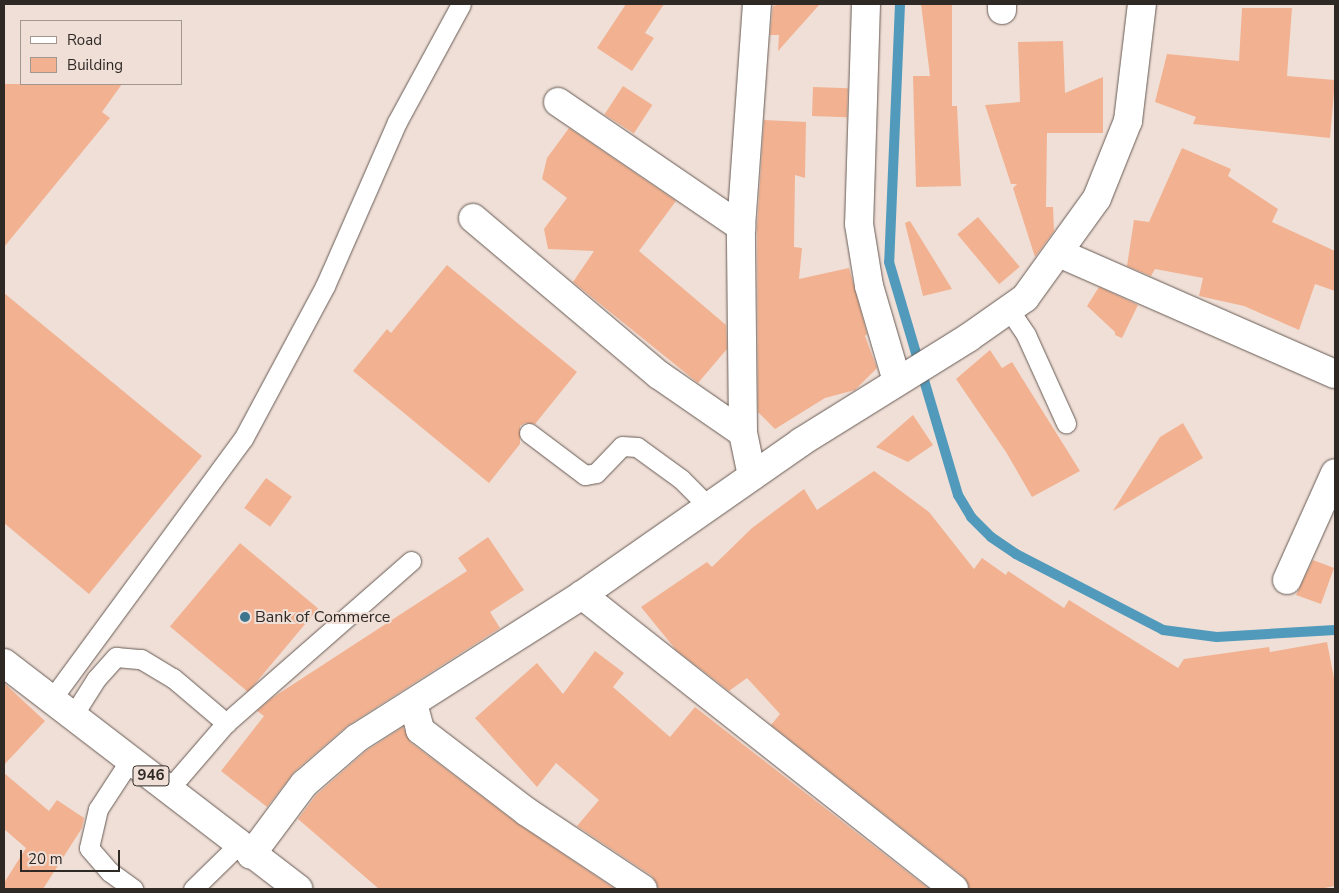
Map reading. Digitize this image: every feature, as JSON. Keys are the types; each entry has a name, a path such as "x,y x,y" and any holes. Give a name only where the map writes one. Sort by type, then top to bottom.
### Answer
{"street":[{"path":"866,4 860,224 869,286 902,378"},
{"path":"245,850 304,784 356,738 582,595 752,476 902,378 1010,311 1025,298 1059,254 1097,198 1128,121 1142,4"},
{"path":"752,476 743,432 741,227 755,5"},
{"path":"558,102 741,227"},
{"path":"474,218 658,374 743,432"},
{"path":"1059,254 1335,374"},
{"path":"1287,580 1335,474"},
{"path":"582,595 954,889"},
{"name":"946","path":"4,663 298,889"},
{"path":"413,703 420,730 527,812 643,889"}],"lane":[{"path":"51,700 243,439 325,286 397,122 461,4"},
{"path":"1010,311 1030,343 1066,423"},
{"path":"529,434 585,475 596,473 622,446 637,447 681,478 708,506"},
{"path":"169,789 226,723 412,561"},
{"path":"72,717 96,679 116,657 141,659 173,678 226,723"},
{"path":"130,760 98,809 89,848 110,872 133,889"},
{"path":"193,889 245,850"}],"building":[{"path":"626,4 664,4 645,33 654,38 632,71 597,48"},
{"path":"780,4 820,4 778,51 779,35 770,35 773,6"},
{"path":"921,4 952,4 952,106 957,106 961,186 916,187 913,76 930,76"},
{"path":"1242,8 1292,8 1287,76 1335,80 1330,138 1193,124 1196,117 1155,102 1167,54 1239,61"},
{"path":"1063,41 1065,93 1103,77 1103,133 1047,133 1046,207 1053,207 1054,231 1035,257 1013,188 1017,184 1011,184 985,105 1020,102 1018,42"},
{"path":"4,84 121,85 102,112 110,118 4,247"},
{"path":"623,86 652,105 634,134 604,115"},
{"path":"813,87 848,88 847,117 812,116"},
{"path":"764,120 806,122 805,178 795,175 794,247 802,248 799,279 849,268 867,334 865,336 877,368 855,390 825,398 775,429 758,412 757,227"},
{"path":"569,128 676,201 639,251 726,325 727,349 698,383 573,282 594,251 548,249 544,229 567,198 542,179 547,158"},
{"path":"1182,148 1231,169 1228,176 1278,209 1272,222 1335,251 1335,291 1315,284 1299,330 1244,306 1199,296 1203,278 1155,269 1151,276 1127,266 1134,220 1149,222"},
{"path":"978,217 1020,267 999,284 957,234"},
{"path":"910,221 952,289 923,296 905,223"},
{"path":"447,265 577,372 535,424 525,423 520,426 520,444 489,483 353,371 387,329 391,333"},
{"path":"1099,287 1138,305 1122,338 1115,335 1115,332 1087,306"},
{"path":"4,293 202,456 89,594 4,523"},
{"path":"990,350 1002,368 1012,362 1080,471 1032,497 1006,452 956,379"},
{"path":"913,415 933,445 908,462 876,447"},
{"path":"1183,423 1203,458 1113,511 1160,437"},
{"path":"874,471 929,512 974,569 982,558 1006,575 1008,571 1064,608 1069,600 1178,668 1184,659 1269,647 1270,652 1327,642 1335,683 1335,886 1320,889 969,889 964,877 771,725 780,714 747,678 729,691 676,650 641,607 707,562 712,567 752,528 804,489 817,510"},
{"path":"266,478 292,497 270,527 244,508"},
{"path":"488,537 524,590 490,612 500,628 347,726 294,772 267,807 221,771 264,716 257,711 272,698 467,571 458,558"},
{"path":"240,543 318,609 248,692 170,626"},
{"path":"1313,560 1334,568 1321,604 1296,595"},
{"path":"595,651 624,673 613,687 670,737 695,707 929,889 659,889 652,876 577,826 599,800 556,763 537,787 475,718 537,663 563,694"},
{"path":"4,683 45,721 4,765"},
{"path":"403,727 410,742 518,824 615,889 379,889 298,819 316,795 366,751"},
{"path":"4,773 49,811 57,800 84,818 82,828 43,889 4,889 4,883 26,848 4,829"}],"waterway":[{"path":"900,4 889,262 958,495 971,517 991,537 1016,554 1163,630 1217,637 1335,630"}],"place":[{"name":"Bank of Commerce","path":"245,617"}]}
